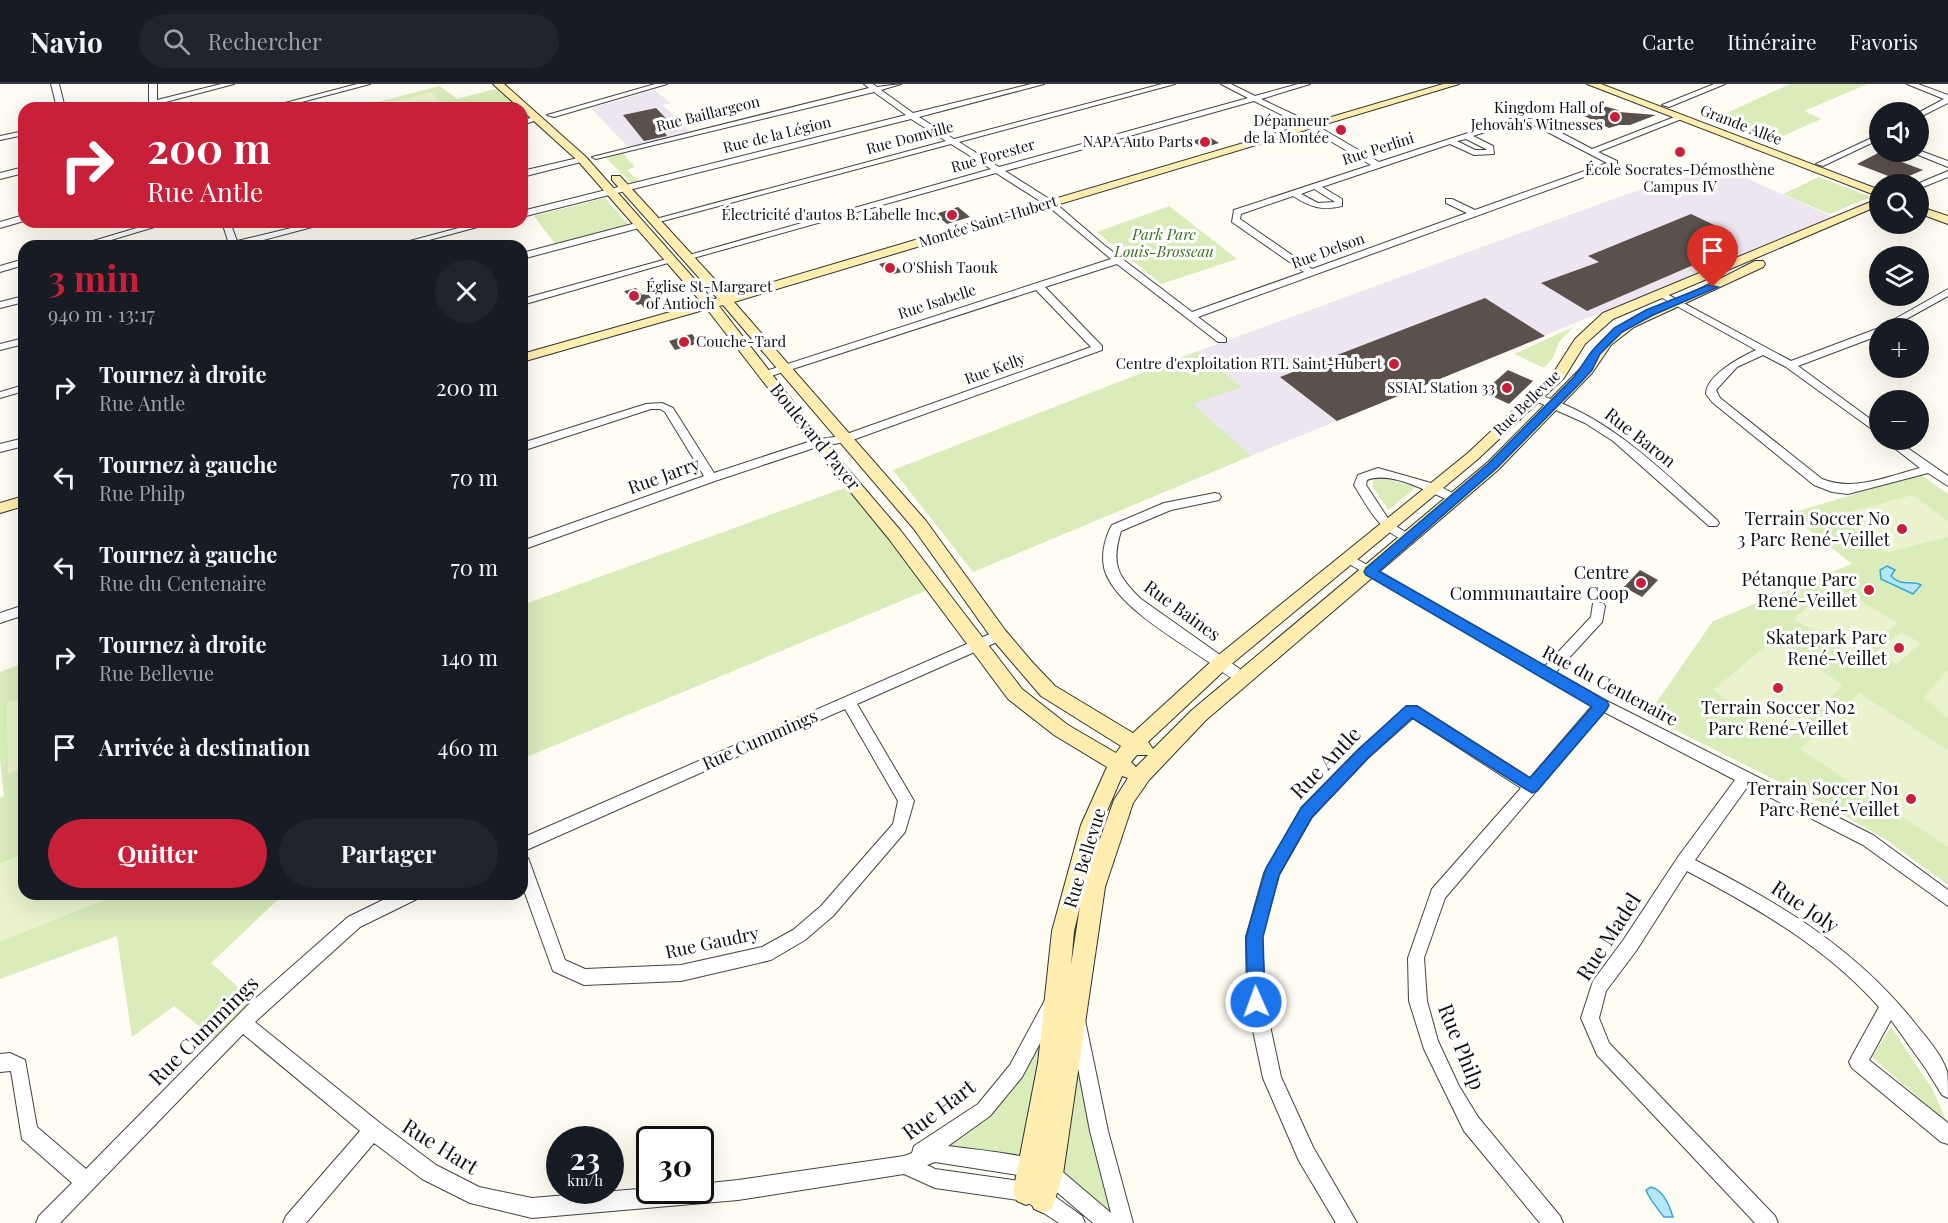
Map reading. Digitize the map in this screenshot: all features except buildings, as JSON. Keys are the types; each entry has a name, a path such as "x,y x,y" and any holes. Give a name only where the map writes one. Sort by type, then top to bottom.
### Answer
{"street":[{"path":"56,84 60,102"},
{"path":"153,84 156,102"},
{"path":"167,102 230,84"},
{"path":"294,102 366,84"},
{"name":"Boulevard Payer","path":"498,84 518,102"},
{"name":"Boulevard Payer","path":"516,84 596,157 656,220 843,439 920,525 999,635 1048,691 1156,759"},
{"path":"550,115 663,84"},
{"name":"Rue Baillargeon","path":"596,157 871,87 897,84"},
{"name":"Rue de la Légion","path":"528,213 1040,84"},
{"name":"Rue Domville","path":"656,220 1171,84"},
{"path":"1225,84 1311,126 1378,165"},
{"name":"Rue Forester","path":"687,257 1306,84"},
{"name":"Montée Saint-Hubert","path":"528,356 726,300 1454,84"},
{"name":"Grande Allée","path":"1592,84 1869,190"},
{"name":"Grande Allée","path":"1612,84 1869,182"},
{"path":"1666,105 1721,84"},
{"path":"1911,84 1948,99"},
{"path":"871,87 912,116 1050,204 1222,340"},
{"path":"1929,110 1948,99"},
{"name":"Boulevard Payer","path":"528,112 582,159 710,304 818,443 896,535 976,645 1015,694 1061,730 1140,777"},
{"path":"1593,151 1680,118"},
{"path":"528,121 536,119"},
{"name":"Rue Perlini","path":"1311,273 1235,220 1237,212 1514,120 1534,122 1593,151"},
{"path":"0,138 18,134"},
{"path":"1450,141 1474,153 1491,152 1491,148 1467,136"},
{"path":"1820,164 1869,142"},
{"name":"Rue Delson","path":"1192,316 1614,163 1593,151"},
{"path":"1929,157 1948,164"},
{"path":"528,172 582,159"},
{"path":"0,176 18,172"},
{"path":"1929,182 1948,174"},
{"path":"1294,193 1317,207 1324,208 1339,204 1339,201 1315,186"},
{"path":"1449,201 1473,213"},
{"path":"1929,205 1948,212"},
{"name":"Rue Bellevue","path":"1034,1196 1031,1168 1050,1063 1063,931 1088,836 1118,764 1134,744 1222,662 1473,456 1559,375 1580,342 1608,316 1869,206"},
{"path":"1929,213 1948,220"},
{"name":"Rue Bellevue","path":"1034,1196 1050,1174 1094,887 1124,800 1140,777 1199,715 1493,466 1587,370 1595,353 1618,330 1650,312 1676,303 1869,216"},
{"path":"0,225 18,220"},
{"path":"528,254 640,225"},
{"path":"102,240 146,228"},
{"path":"256,240 304,228"},
{"path":"420,240 468,228"},
{"name":"Rue Isabelle","path":"764,375 1119,260"},
{"path":"528,300 670,261"},
{"path":"0,269 18,264"},
{"name":"Rue Kelly","path":"818,443 843,439 1098,348 1037,285"},
{"path":"1659,294 1790,365 1869,424"},
{"path":"1903,318 1946,296"},
{"path":"0,305 18,300"},
{"path":"1790,365 1869,335"},
{"path":"0,347 18,342"},
{"path":"1763,351 1733,365 1711,389 1711,393 1716,400 1818,482 1836,489 1848,490 1930,469"},
{"path":"0,395 18,390"},
{"name":"Rue Baron","path":"1535,397 1589,421 1617,438 1713,523"},
{"path":"528,445 650,406 662,406 669,410 711,478"},
{"name":"Rue Jarry","path":"528,544 711,478 818,443"},
{"path":"0,448 18,444"},
{"path":"1903,450 1948,482"},
{"path":"1409,538 1388,526 1360,485 1362,478 1378,472 1434,488 1455,498"},
{"name":"Rue Baines","path":"1215,498 1168,506 1116,528 1110,544 1113,576 1124,591 1147,611 1242,678"},
{"path":"0,508 18,503"},
{"name":"Rue du Centenaire","path":"1348,558 1602,705 1868,840 1948,898"},
{"path":"1546,674 1597,619 1598,606"},
{"path":"0,618 18,612"},
{"name":"Rue Cummings","path":"528,842 999,635"},
{"name":"Rue Gaudry","path":"528,880 559,965 584,976 681,973 765,954 799,935 827,911 900,827 906,801 848,701"},
{"name":"Rue Philp","path":"1553,1223 1471,1124 1453,1092 1430,1043 1418,1001 1416,958 1438,894 1602,705"},
{"name":"Rue Antle","path":"1347,1223 1306,1154 1272,1078 1256,1002 1254,937 1272,873 1306,812 1364,753 1412,710 1532,787"},
{"name":"Rue Madel","path":"1746,777 1684,862 1630,945 1599,987 1590,1018 1604,1049 1768,1223"},
{"name":"Rue Joly","path":"1684,862 1782,915 1856,972 1890,1005 1932,1060 1948,1089"},
{"name":"Rue Cummings","path":"46,1223 242,1022 354,922 399,900"},
{"name":"Rue Hart","path":"904,1165 984,1110 1016,1071 1056,997"},
{"path":"1890,1005 1858,1062 1948,1135"},
{"name":"Rue Bellevue","path":"1075,1006 1099,1131 1123,1223"},
{"name":"Rue Hart","path":"242,1022 373,1130 429,1172 477,1196 532,1208 738,1190 904,1165 935,1153 1031,1168"},
{"path":"0,1063 10,1062 19,1066 28,1132 86,1182"},
{"path":"293,1223 373,1130"},
{"name":"Rue Hart","path":"904,1165 935,1178 1034,1196"},
{"path":"1031,1168 1050,1174 1108,1223"},
{"path":"1034,1196 1075,1223"}],"shaded area":[{"path":"654,90 671,103 663,105 690,131 628,147 591,108"},
{"name":"Centre d'exploitation RTL Saint-Hubert","path":"1717,165 1833,217 1251,456 1192,404 1240,386 1198,351 1668,179 1674,182"}],"green space":[{"path":"1790,84 1868,84 1804,111 1821,119 1772,141 1714,119"},
{"path":"440,86 457,99 498,88 511,102 378,102"},
{"path":"431,92 440,102 391,102"},
{"path":"623,153 635,167 627,170 640,182 633,185 606,158"},
{"path":"1819,177 1869,198 1829,214 1783,194"},
{"path":"605,198 628,224 555,244 534,216"},
{"name":"Park Parc Louis-Brosseau","path":"1169,206 1237,259 1161,284 1097,232"},
{"path":"1573,327 1559,342 1553,358 1544,368 1514,354"},
{"path":"1198,351 1241,387 1193,404 1251,456 973,572 893,470"},
{"path":"1920,474 1948,494 1948,885 1888,841 1826,805 1647,716 1713,621 1852,564 1789,514"},
{"path":"1384,478 1416,487 1389,510 1372,486 1374,479"},
{"path":"847,487 930,589 528,756 528,603"},
{"name":"Terrain Soccer No 3 Parc René-Veillet","path":"1913,495 1948,521 1948,537 1886,553 1837,515"},
{"path":"1832,584 1898,623 1855,656 1794,619"},
{"name":"Skatepark Parc René-Veillet","path":"1901,632 1921,643 1897,664 1876,652"},
{"name":"Terrain Soccer No2 Parc René-Veillet","path":"1774,639 1843,685 1787,740 1713,690"},
{"path":"18,665 18,900 278,900 211,963 254,1001 214,1038 174,1006 132,1037 117,936 0,979 0,798 4,796 0,760 0,672"},
{"path":"1948,670 1948,718 1923,697"},
{"name":"Terrain Soccer No1 Parc René-Veillet","path":"1859,693 1948,750 1948,847 1800,749"},
{"path":"18,699 18,770 8,774 7,703"},
{"path":"18,856 18,900 104,900 0,942 0,863"},
{"path":"1047,1023 1024,1160 941,1146 952,1138"},
{"path":"1891,1027 1933,1090 1947,1123 1872,1057"},
{"path":"1077,1049 1111,1212 1058,1167"}],"water":[{"path":"1887,566 1895,570 1891,576 1895,580 1921,585 1913,594 1881,579 1880,570"},
{"path":"1651,1187 1662,1195 1673,1217 1664,1217 1654,1204 1646,1190"}],"place":[{"name":"Kingdom Hall of Jehovah's Witnesses","path":"1615,117"},
{"name":"Dépanneur de la Montée","path":"1341,130"},
{"name":"NAPA Auto Parts","path":"1205,142"},
{"name":"École Socrates-Démosthène Campus IV","path":"1680,152"},
{"name":"Électricité d'autos B. Labelle Inc.","path":"952,215"},
{"name":"O'Shish Taouk","path":"890,268"},
{"name":"Église St-Margaret of Antioch","path":"634,296"},
{"name":"Couche-Tard","path":"684,342"},
{"name":"Centre d'exploitation RTL Saint-Hubert","path":"1394,364"},
{"name":"SSIAL Station 33","path":"1507,388"},
{"name":"Terrain Soccer No 3 Parc René-Veillet","path":"1902,529"},
{"name":"Centre Communautaire Coop","path":"1641,583"},
{"name":"Pétanque Parc René-Veillet","path":"1869,590"},
{"name":"Skatepark Parc René-Veillet","path":"1899,648"},
{"name":"Terrain Soccer No2 Parc René-Veillet","path":"1778,688"},
{"name":"Terrain Soccer No1 Parc René-Veillet","path":"1911,799"}],"route":[{"path":"1256,1002 1254,937 1272,873 1306,812 1364,753 1412,710 1532,787 1602,705 1370,572 1493,466 1587,370 1595,353 1618,330 1650,312 1713,287"}]}
